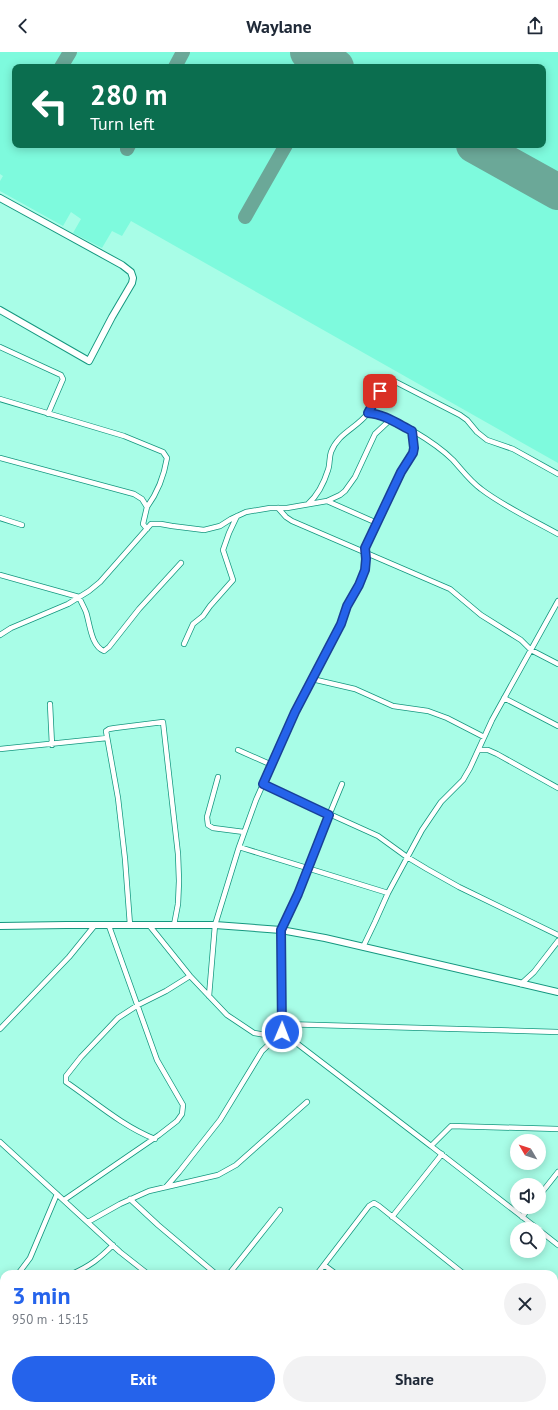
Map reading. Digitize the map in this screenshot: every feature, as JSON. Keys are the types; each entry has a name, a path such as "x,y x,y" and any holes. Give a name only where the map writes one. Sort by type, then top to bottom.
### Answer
{"main road":[{"path":"0,198 122,265 130,272 133,278 132,283 89,361 0,310"},
{"path":"0,926 215,925 281,930 325,938 558,992"}],"street":[{"path":"0,346 61,375 63,379 48,414"},
{"path":"308,504 316,497 324,481 328,470 331,452 341,436 368,413 386,382 390,379 467,420 477,432 487,440 513,449 558,474"},
{"path":"0,399 124,436 157,449 165,454 167,458 164,474 154,498 147,507 143,524 147,529"},
{"path":"368,413 375,413 391,419 426,439 441,449 481,489 558,534"},
{"path":"0,635 11,628 68,604 89,591 100,582 151,524 155,523 204,530 220,526 246,512 287,508 327,501 340,495 355,476 375,434 391,419"},
{"path":"209,996 215,925 244,832 263,784 295,712 341,624 347,606 365,570 365,548 401,472 413,453 414,448 412,431"},
{"path":"0,458 134,494 142,499 147,507"},
{"path":"327,501 377,523"},
{"path":"278,508 292,521 450,589 481,615 521,640 531,650 558,664"},
{"path":"184,644 193,624 203,616 233,580 223,550 237,516"},
{"path":"0,518 22,525"},
{"path":"0,576 79,597 86,610 95,642 99,649 104,651 109,647 139,609 181,563"},
{"path":"363,947 376,922 388,893 422,830 441,802 463,780 492,720 557,604"},
{"path":"312,680 355,689 393,706 428,711 447,718 484,737"},
{"path":"504,698 558,726"},
{"path":"50,704 52,745"},
{"path":"130,925 120,813 106,731 109,729 162,722 178,854 178,904 174,925"},
{"path":"0,749 52,745 107,738"},
{"path":"238,750 272,765"},
{"path":"478,750 488,750 497,754 558,788"},
{"path":"218,777 207,817 208,825 213,828 244,832"},
{"path":"263,784 378,836 407,857 459,887 558,935"},
{"path":"166,1187 220,1120 262,1051 282,1032 281,930 298,894 342,784"},
{"path":"239,848 388,893"},
{"path":"0,1029 69,957 95,925"},
{"path":"150,925 190,976 227,1015 254,1033 272,1036 282,1032"},
{"path":"64,1200 154,1139 178,1121 182,1114 183,1105 157,1060 109,926"},
{"path":"521,984 534,972 558,941"},
{"path":"154,1139 140,1133 66,1082 66,1076 81,1057 118,1018 138,1005 166,992 190,976"},
{"path":"282,1024 558,1032"},
{"path":"282,1032 529,1222"},
{"path":"88,1222 130,1199 149,1191 218,1175 236,1165 307,1102"},
{"path":"431,1146 451,1126 558,1129"},
{"path":"0,1142 113,1245 143,1270"},
{"path":"392,1217 442,1154"},
{"path":"546,1187 558,1172"},
{"path":"21,1270 30,1258 57,1194"},
{"path":"130,1199 211,1270"},
{"path":"320,1270 369,1206 374,1204 379,1206 459,1270"},
{"path":"232,1270 280,1210"},
{"path":"546,1235 558,1245"},
{"path":"80,1270 93,1263 113,1245"},
{"path":"324,1265 331,1270"}],"shaded area":[{"path":"0,52 558,52 558,463 131,221 122,236 112,231 102,248 73,233 81,219 71,212 63,226 0,191 0,181 3,176 0,174"}],"taxiway":[{"path":"63,64 70,52"},
{"path":"177,64 183,52"},
{"path":"303,52 309,64"},
{"path":"245,217 284,148"}],"runway":[{"path":"308,52 330,64"},
{"path":"479,148 558,192"}],"route":[{"path":"282,1032 281,930 298,894 329,815 263,784 295,712 341,624 351,597 359,585 365,570 365,548 401,472 413,453 414,448 412,431 391,419 375,413 368,413 380,391"}]}
